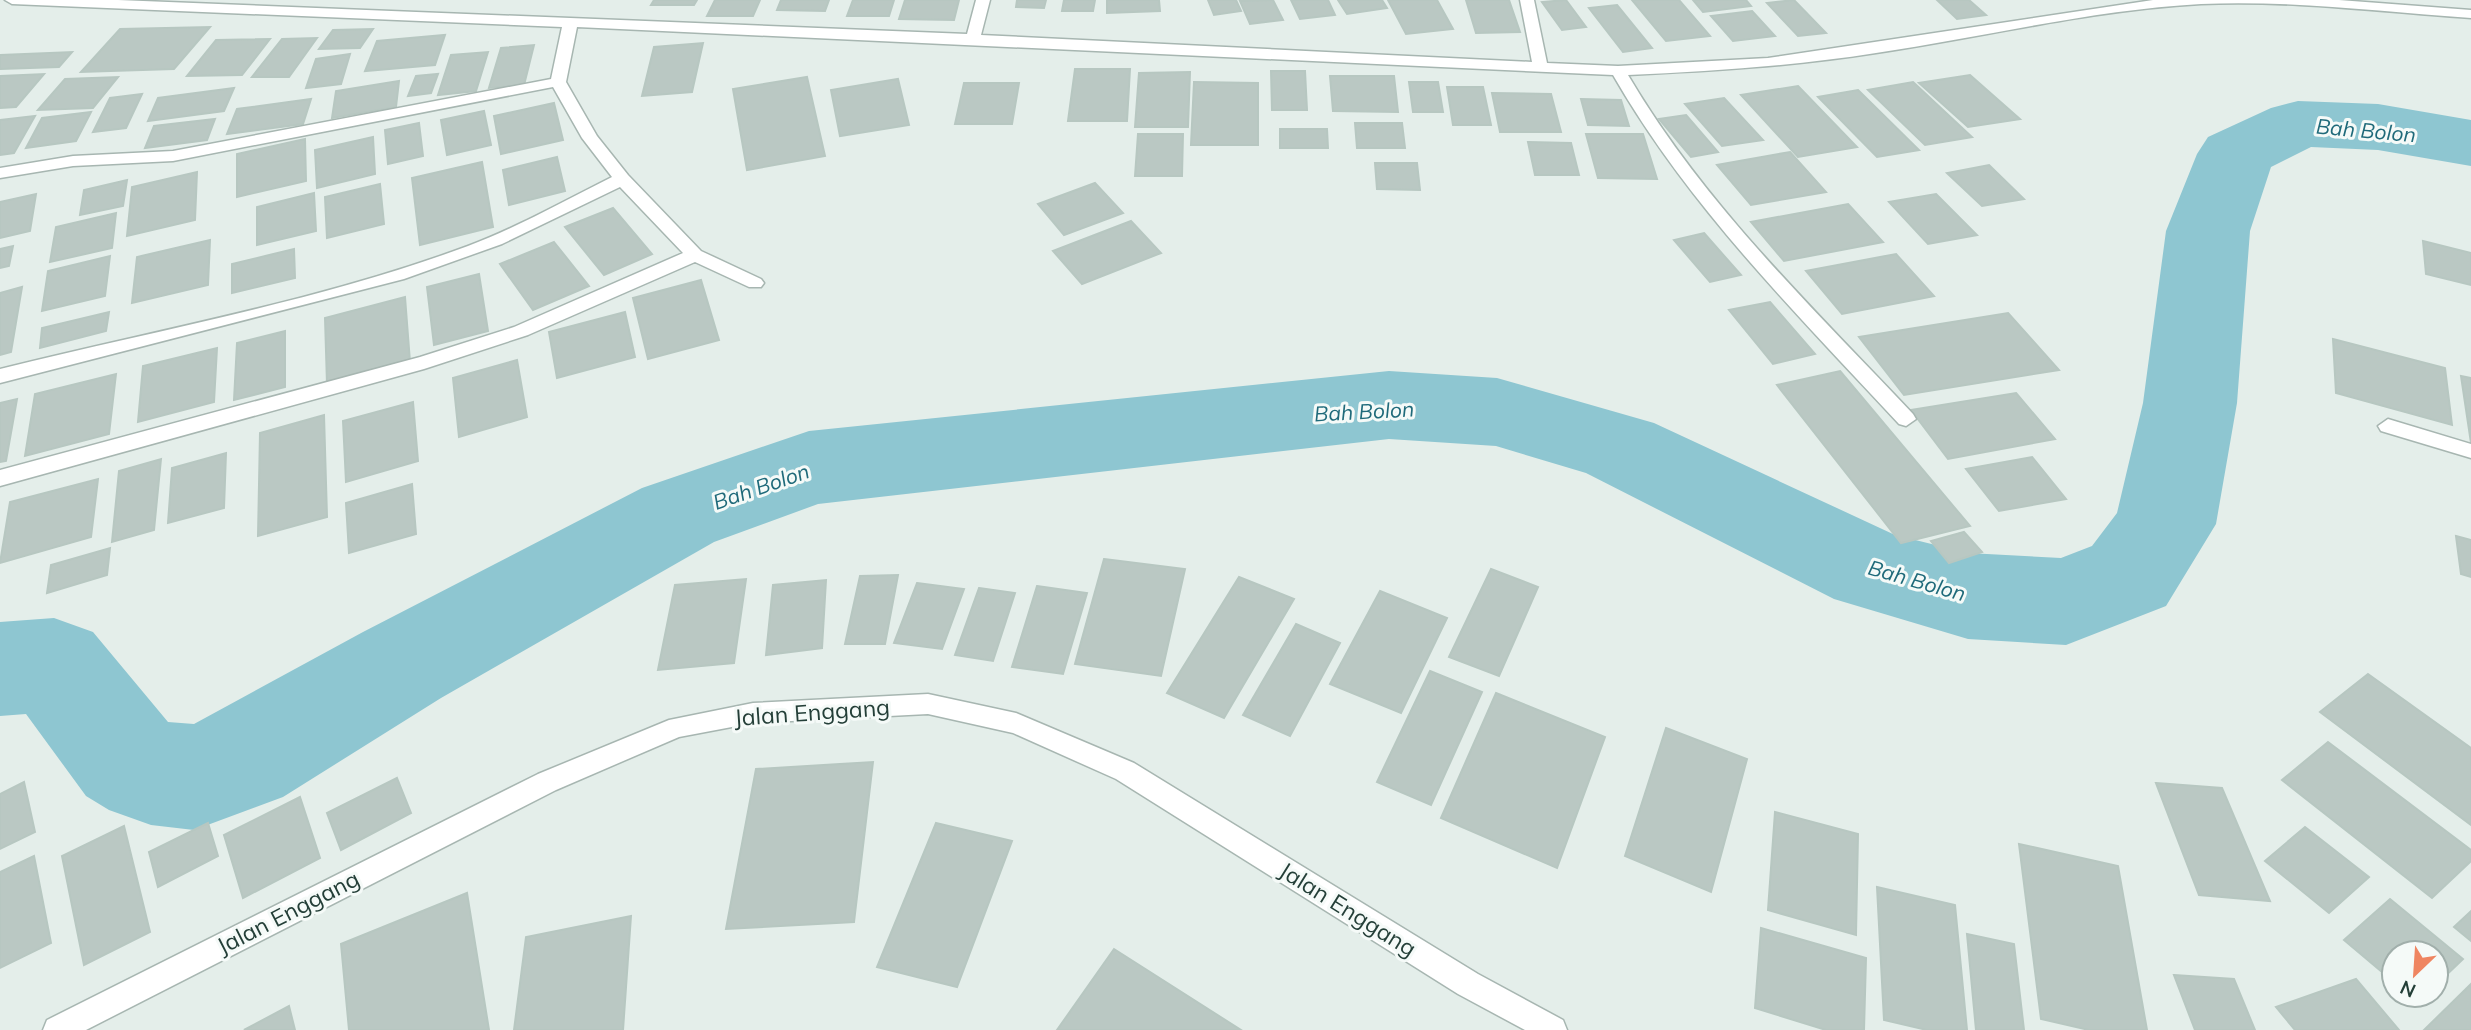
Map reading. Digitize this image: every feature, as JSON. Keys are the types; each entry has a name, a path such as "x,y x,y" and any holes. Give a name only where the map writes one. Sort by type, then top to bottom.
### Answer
{"street":[{"path":"12,0 974,39 1618,71 1768,63 1875,49 2082,13 2202,0 2281,0 2471,14"},
{"path":"974,39 983,0"},
{"path":"1527,0 1541,69"},
{"path":"2066,0 2082,13"},
{"path":"570,24 558,82 590,138 622,179 695,255 755,283"},
{"path":"1618,71 1641,113 1711,208 1906,419"},
{"path":"0,173 74,162 173,156 558,82"},
{"path":"0,376 313,297 454,257 510,234 622,179"},
{"path":"0,478 424,362 521,331 695,255"},
{"path":"2388,426 2471,452"},
{"name":"Jalan Enggang","path":"57,1030 547,782 677,727 752,713 928,704 1016,723 1125,771 1468,984 1553,1030"}],"building":[{"path":"654,0 697,0 694,5 651,5"},
{"path":"715,0 760,0 753,16 707,16"},
{"path":"781,0 829,0 825,11 777,10"},
{"path":"853,0 894,0 889,16 847,16"},
{"path":"905,0 959,0 954,20 899,19"},
{"path":"1017,0 1046,0 1044,8 1016,7"},
{"path":"1064,0 1095,0 1093,11 1062,11"},
{"path":"1107,0 1159,0 1160,11 1107,13"},
{"path":"1208,0 1236,0 1241,11 1214,15"},
{"path":"1273,0 1283,20 1250,24 1240,1"},
{"path":"1291,0 1328,0 1335,15 1300,19"},
{"path":"1338,0 1382,0 1387,8 1347,14"},
{"path":"1388,0 1437,0 1453,29 1406,34"},
{"path":"1466,0 1509,0 1520,32 1476,33"},
{"path":"1566,0 1586,27 1562,30 1542,2"},
{"path":"1632,0 1679,0 1710,36 1666,41"},
{"path":"1693,0 1746,0 1751,6 1703,12"},
{"path":"1794,0 1826,33 1798,36 1767,3"},
{"path":"1937,0 1969,0 1986,15 1957,19"},
{"path":"1617,5 1652,48 1623,52 1589,8"},
{"path":"1752,11 1775,36 1733,41 1711,16"},
{"path":"210,27 174,69 81,72 120,29"},
{"path":"373,29 360,48 319,49 333,30"},
{"path":"445,35 435,65 365,71 377,41"},
{"path":"317,38 289,77 252,77 282,39"},
{"path":"270,39 242,75 187,76 216,40"},
{"path":"703,43 692,92 642,96 654,47"},
{"path":"534,45 524,85 489,88 501,48"},
{"path":"72,52 59,67 0,69 0,55"},
{"path":"488,52 476,91 438,95 451,55"},
{"path":"350,54 341,84 306,88 316,59"},
{"path":"1075,69 1130,69 1127,121 1068,121"},
{"path":"1271,71 1305,71 1307,110 1272,110"},
{"path":"1190,72 1188,127 1135,127 1139,73"},
{"path":"44,74 16,107 0,108 0,76"},
{"path":"438,74 431,93 408,96 416,76"},
{"path":"1970,75 2020,119 1968,127 1919,83"},
{"path":"1330,76 1394,76 1398,112 1333,111"},
{"path":"118,77 93,108 38,110 65,79"},
{"path":"807,77 825,156 747,170 733,89"},
{"path":"898,79 909,125 840,136 831,90"},
{"path":"399,81 396,107 332,118 336,91"},
{"path":"1194,82 1258,83 1258,145 1191,145"},
{"path":"1409,82 1438,82 1443,112 1413,112"},
{"path":"1913,82 1972,137 1925,145 1868,90"},
{"path":"964,83 1019,83 1012,124 955,124"},
{"path":"1798,86 1857,147 1798,157 1741,95"},
{"path":"1447,87 1483,87 1491,125 1453,125"},
{"path":"234,88 224,111 148,121 158,98"},
{"path":"1858,90 1919,150 1877,157 1818,97"},
{"path":"1492,93 1551,94 1561,132 1500,132"},
{"path":"142,94 126,128 93,132 110,98"},
{"path":"1724,98 1763,140 1722,146 1685,104"},
{"path":"311,99 303,124 227,134 237,109"},
{"path":"1581,99 1621,100 1629,126 1588,125"},
{"path":"554,103 563,140 501,154 494,116"},
{"path":"484,111 491,145 447,155 441,120"},
{"path":"91,112 76,141 26,148 42,118"},
{"path":"1686,115 1718,152 1691,157 1659,119"},
{"path":"35,116 14,153 0,155 0,120"},
{"path":"215,119 207,140 145,148 154,126"},
{"path":"419,123 423,156 388,164 385,130"},
{"path":"1355,123 1402,123 1405,148 1357,148"},
{"path":"1280,129 1327,129 1328,148 1280,148"},
{"path":"1138,134 1183,134 1182,176 1135,176"},
{"path":"1586,134 1643,134 1657,179 1598,178"},
{"path":"373,137 375,174 317,188 315,150"},
{"path":"305,139 306,181 237,197 237,154"},
{"path":"1528,142 1571,143 1579,175 1535,175"},
{"path":"1790,152 1826,192 1751,205 1717,165"},
{"path":"557,157 565,191 509,205 503,170"},
{"path":"482,162 493,227 420,245 412,178"},
{"path":"1375,163 1417,163 1420,190 1377,189"},
{"path":"1989,165 2024,199 1982,206 1947,173"},
{"path":"197,172 195,220 127,236 132,187"},
{"path":"127,180 123,206 80,215 84,190"},
{"path":"1095,183 1123,213 1064,235 1038,204"},
{"path":"380,184 384,224 327,238 325,197"},
{"path":"314,193 316,231 257,245 257,207"},
{"path":"36,194 30,231 0,238 0,202"},
{"path":"1936,194 1977,235 1928,244 1889,202"},
{"path":"1848,204 1883,242 1784,261 1751,222"},
{"path":"613,208 652,254 604,275 565,227"},
{"path":"116,213 112,248 50,262 56,227"},
{"path":"1131,221 1161,253 1082,284 1053,251"},
{"path":"1704,233 1741,275 1710,282 1674,240"},
{"path":"210,240 208,285 132,303 137,257"},
{"path":"2423,241 2471,253 2471,285 2426,274"},
{"path":"554,242 589,286 533,310 500,264"},
{"path":"13,246 9,266 0,268 0,249"},
{"path":"294,249 295,278 232,293 232,264"},
{"path":"1896,254 1934,296 1842,314 1806,271"},
{"path":"110,256 105,296 42,311 48,271"},
{"path":"479,274 488,331 434,345 427,287"},
{"path":"701,280 719,340 648,359 633,298"},
{"path":"22,287 11,352 0,355 0,293"},
{"path":"405,297 410,362 327,384 325,318"},
{"path":"1770,302 1815,354 1773,364 1729,310"},
{"path":"109,312 106,331 40,348 42,328"},
{"path":"625,312 635,357 557,378 549,332"},
{"path":"2008,313 2059,370 1904,395 1859,337"},
{"path":"285,331 285,387 234,400 237,343"},
{"path":"2333,339 2445,368 2452,425 2336,393"},
{"path":"217,348 214,402 138,422 143,366"},
{"path":"517,360 527,417 459,437 453,378"},
{"path":"1840,371 1970,526 1901,543 1777,385"},
{"path":"116,374 109,434 25,456 35,394"},
{"path":"2461,376 2471,378 2471,443"},
{"path":"2016,393 2055,439 1948,459 1911,410"},
{"path":"17,399 6,461 0,462 0,403"},
{"path":"413,402 418,461 346,482 343,421"},
{"path":"324,415 327,517 258,536 260,433"},
{"path":"226,453 224,508 168,523 172,468"},
{"path":"2032,457 2066,499 1999,511 1966,469"},
{"path":"161,459 154,530 112,542 119,471"},
{"path":"98,479 91,537 0,563 10,502"},
{"path":"412,484 416,534 349,553 346,503"},
{"path":"1964,532 1982,552 1949,563 1931,541"},
{"path":"2456,536 2471,540 2471,577 2461,574"},
{"path":"110,548 107,575 47,593 51,565"},
{"path":"1104,559 1185,569 1161,676 1075,664"},
{"path":"1491,569 1538,587 1499,676 1449,657"},
{"path":"898,575 885,644 845,644 860,576"},
{"path":"1239,577 1294,599 1224,718 1167,693"},
{"path":"746,579 734,663 658,670 675,585"},
{"path":"826,580 822,648 766,655 773,585"},
{"path":"917,583 964,589 942,649 894,643"},
{"path":"1037,586 1087,593 1063,674 1012,667"},
{"path":"979,588 1015,593 993,661 955,655"},
{"path":"1380,591 1447,618 1401,713 1330,684"},
{"path":"1296,624 1340,643 1290,736 1243,715"},
{"path":"1430,671 1482,692 1431,805 1377,782"},
{"path":"2368,674 2471,748 2471,825 2320,712"},
{"path":"1496,693 1605,737 1557,868 1441,818"},
{"path":"1666,728 1747,759 1711,892 1625,856"},
{"path":"2328,742 2471,850 2471,861 2432,898 2282,780"},
{"path":"873,762 854,922 726,929 756,769"},
{"path":"397,778 411,813 341,850 327,813"},
{"path":"24,782 35,832 0,849 0,794"},
{"path":"2156,783 2222,788 2270,901 2199,895"},
{"path":"300,797 320,858 243,898 224,835"},
{"path":"1775,812 1858,834 1856,935 1768,910"},
{"path":"208,823 218,856 158,887 149,852"},
{"path":"936,823 1012,841 957,987 877,967"},
{"path":"124,826 150,932 84,965 62,856"},
{"path":"2305,827 2369,877 2329,913 2265,861"},
{"path":"2019,844 2118,866 2147,1030 2089,1030 2041,1019"},
{"path":"34,856 51,943 0,968 0,872"},
{"path":"1877,887 1955,905 1967,1030 1927,1030 1884,1020"},
{"path":"467,893 489,1030 349,1030 341,944"},
{"path":"2390,899 2439,939 2380,939 2380,970 2344,940"},
{"path":"2471,911 2471,941 2454,927"},
{"path":"631,916 623,1030 514,1030 526,937"},
{"path":"1761,928 1866,958 1864,1030 1826,1030 1755,1008"},
{"path":"1967,934 2014,944 2024,1030 1976,1030"},
{"path":"2450,948 2463,959 2450,972"},
{"path":"1114,949 1241,1030 1057,1030"},
{"path":"2174,975 2234,979 2255,1030 2195,1030"},
{"path":"2356,979 2399,1030 2295,1030 2276,1007"},
{"path":"2471,984 2471,1030 2424,1030 2445,1009 2450,1009 2450,1005"},
{"path":"289,1006 295,1030 244,1030"}],"waterway":[{"name":"Bah Bolon","path":"0,669 54,665 127,759 151,773 194,777 242,760 402,665 678,515 809,468 1389,405 1497,412 1620,448 1871,570 1968,596 2066,602 2129,576 2165,524 2190,403 2208,231 2236,154 2298,124 2378,127 2471,143"}]}
